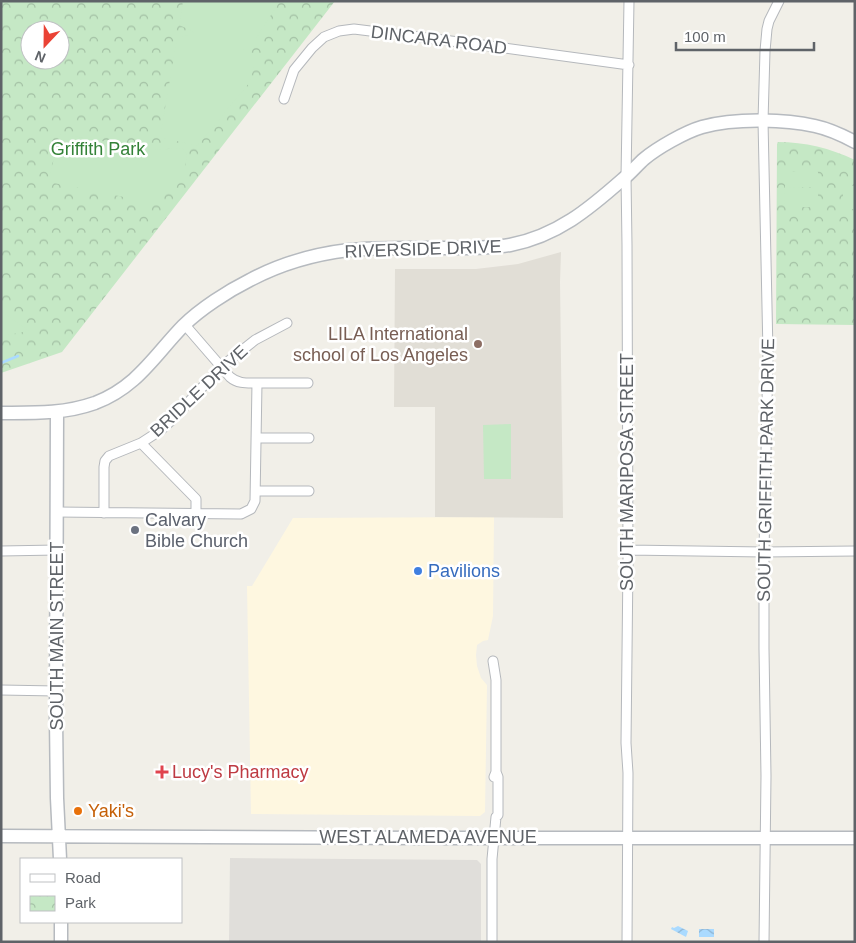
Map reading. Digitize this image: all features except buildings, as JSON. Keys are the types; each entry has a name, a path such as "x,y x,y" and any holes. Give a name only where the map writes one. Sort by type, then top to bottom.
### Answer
{"main road":[{"name":"RIVERSIDE DRIVE","path":"1,413 57,412 95,403 111,396 138,376 184,325 198,314 250,280 281,266 304,259 350,250 489,248 531,240 576,218 626,177 644,159 662,146 700,128 734,122 798,123 832,131 855,142"},
{"name":"SOUTH MAIN STREET","path":"57,412 56,691 60,858"},
{"name":"WEST ALAMEDA AVENUE","path":"1,836 855,838"},
{"path":"61,923 61,942"}],"street":[{"name":"SOUTH MARIPOSA STREET","path":"627,942 628,773 626,743 628,550 626,177 630,1"},
{"name":"SOUTH GRIFFITH PARK DRIVE","path":"764,942 766,776 764,552 768,353 763,121 767,29 779,1"},
{"name":"DINCARA ROAD","path":"284,99 294,70 324,37 339,30 354,30 475,44 629,65"},
{"name":"BRIDLE DRIVE","path":"104,513 104,466 109,456 142,443 161,430 221,367 255,340 287,324"},
{"path":"184,325 235,381 241,383 308,382"},
{"path":"57,512 241,514 251,509 255,501 256,491 257,383"},
{"path":"256,438 309,438"},
{"path":"142,443 196,499 196,513"},
{"path":"256,491 309,491"},
{"path":"1,551 57,550"},
{"path":"628,550 855,551"},
{"path":"492,942 492,859 496,816 498,815 496,680 493,661"},
{"path":"1,690 56,691"}],"shaded area":[{"name":"LILA International school of Los Angeles","path":"561,252 563,518 435,517 435,407 394,407 395,269 476,269 518,264"},
{"path":"494,517 493,616 488,640 477,645 476,655 481,678 487,685 485,812 480,816 251,814 247,586 252,586 293,518"},
{"path":"230,858 477,860 481,864 481,942 229,942"}],"green space":[{"name":"Griffith Park","path":"1,1 335,1 62,352 1,373"},
{"path":"183,1 264,1 278,4 253,43 243,50 247,52 254,66 250,82 197,146 160,137 177,39 195,32 179,25"},
{"path":"60,134 155,150 182,148 187,154 185,166 149,202 54,183 49,178"},
{"path":"778,142 817,146 855,160 855,325 776,324"},
{"path":"785,172 818,172 818,187 785,188"},
{"path":"843,186 855,186 855,209 843,209"},
{"path":"784,191 818,191 818,207 785,207"},
{"path":"1,311 29,331 1,336"},
{"path":"511,424 511,479 484,479 483,425"}],"water":[{"path":"678,926 688,931 686,937 671,929"},
{"path":"699,929 714,929 714,937 699,937"}],"waterway":[{"path":"1,363 18,356"}],"place":[{"name":"LILA International school of Los Angeles","path":"478,344"},
{"name":"Calvary Bible Church","path":"135,530"},
{"name":"Pavilions","path":"418,571"},
{"name":"Lucy's Pharmacy","path":"162,772"},
{"name":"Yaki's","path":"78,811"}]}
